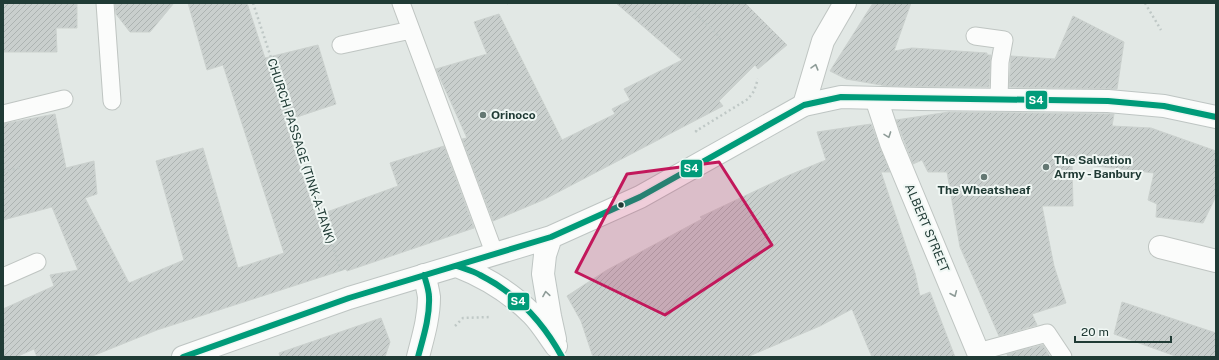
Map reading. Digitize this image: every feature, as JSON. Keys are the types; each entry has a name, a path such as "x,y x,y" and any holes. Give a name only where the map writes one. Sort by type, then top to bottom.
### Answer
{"street":[{"path":"804,105 823,41 844,3"},
{"path":"183,357 349,298 551,237 640,197 804,105 841,97 1108,101 1164,106 1216,117"},
{"name":"ALBERT STREET","path":"876,98 891,143 979,354"},
{"path":"551,237 545,255 543,274 550,316 559,351"},
{"path":"1160,248 1216,259"},
{"path":"457,266 479,275 497,285 516,300 533,315 559,351"},
{"path":"418,357 426,326 428,310 429,296 424,275"}],"lane":[{"path":"105,3 112,101"},
{"path":"401,3 495,255"},
{"path":"341,46 411,30"},
{"path":"975,36 1004,40 1000,62 999,100"},
{"path":"3,114 64,99"},
{"path":"3,277 36,262"},
{"path":"979,354 1047,333 1063,357"}],"path":[{"name":"CHURCH PASSAGE (TINK-A-TANK)","path":"253,3 349,298"},
{"path":"684,3 716,34 722,42"},
{"path":"1145,3 1161,30"},
{"path":"700,137 696,131 748,99 754,91 758,79"},
{"path":"3,172 22,167"}],"highlighted area":[{"path":"719,162 772,245 665,315 576,272 627,174"}],"building":[{"path":"3,3 77,3 77,28 56,28 57,52 3,52"},
{"path":"115,3 174,3 150,32 130,32 116,14"},
{"path":"188,3 247,3 265,58 318,45 336,104 285,121 316,216 398,186 390,163 444,146 474,228 347,271 346,269 157,330 90,357 37,357 34,349 16,357 3,357 3,309 54,286 50,275 78,270 52,207 3,220 3,124 55,114 66,168 94,161 97,194 85,198 129,283 184,260 156,161 203,148 238,268 284,253 223,65 207,70"},
{"path":"616,3 745,3 787,45 758,69 755,65 719,101 723,106 543,200 493,221 462,139 467,138 436,69 487,54 474,22 499,14 562,140 615,114 612,109 630,100 624,89 682,60"},
{"path":"873,3 911,3 894,51 912,48 987,53 987,55 991,55 989,87 887,86 846,79 830,71"},
{"path":"1073,16 1124,42 1117,89 1009,87 1011,56 1055,59"},
{"path":"949,112 1114,114 1112,126 1151,128 1216,151 1216,196 1203,223 1156,217 1157,204 1148,200 1154,173 1072,163 1073,206 1042,206 1054,266 1066,303 1032,314 1037,325 999,336 960,247 947,172 928,172 922,160 913,164 896,120"},
{"path":"871,124 890,172 881,172 915,273 920,296 930,292 955,357 872,357 852,309 820,326 747,357 593,357 581,321 567,296 607,270 702,219 700,217 787,176 826,160 817,132"},
{"path":"1122,302 1216,333 1216,357 1178,357 1114,334"},
{"path":"381,318 390,342 385,357 280,357 279,353"},
{"path":"1043,345 1050,357 1008,357 1007,354"}],"transit line":[{"name":"S4","path":"183,357 349,298 551,237 640,197 804,105 841,97 1108,101 1164,106 1216,117"},
{"name":"S4","path":"457,266 475,272 493,282 517,300 537,320 562,357"},
{"name":"S4","path":"418,357 426,327 429,305 424,275"}],"place":[{"name":"Orinoco","path":"483,115"},
{"name":"The Salvation Army - Banbury","path":"1046,167"},
{"name":"The Wheatsheaf","path":"984,177"}]}
